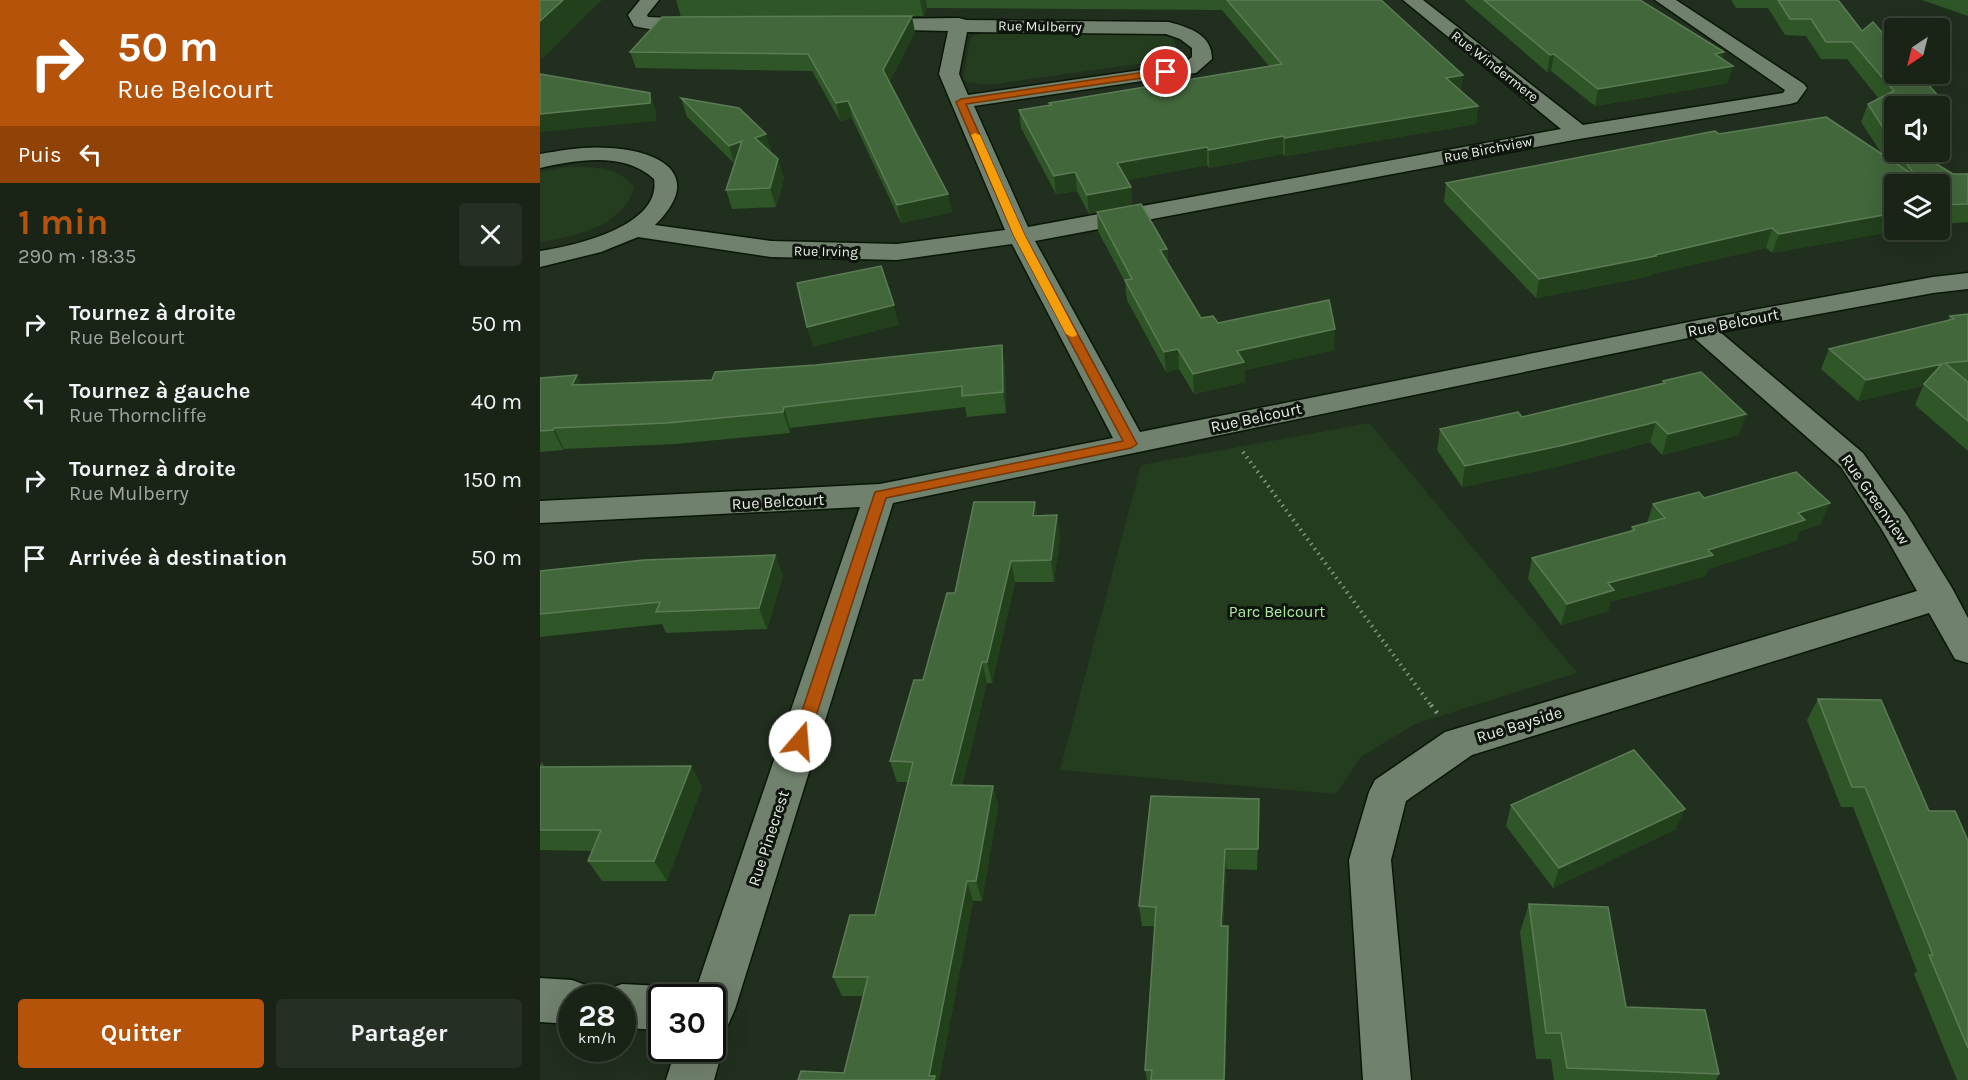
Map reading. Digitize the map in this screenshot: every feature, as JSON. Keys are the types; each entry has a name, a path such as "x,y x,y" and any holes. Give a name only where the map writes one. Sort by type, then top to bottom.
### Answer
{"street":[{"path":"650,0 637,15 641,22 661,25 721,25"},
{"name":"Rue Windermere","path":"1412,0 1579,132"},
{"name":"Rue Birchview","path":"1020,236 1579,132 1790,98 1797,88 1665,0"},
{"path":"959,24 949,74 1020,236 1131,444"},
{"name":"Rue Mulberry","path":"852,25 959,24 1169,28 1187,35 1202,46 1202,59 1189,69 961,102"},
{"path":"540,161 594,154 626,157 650,164 665,177 667,193 657,211 633,230 602,244 566,255 540,259"},
{"name":"Rue Irving","path":"633,230 771,249 897,252 1020,236"},
{"name":"Rue Belcourt","path":"540,512 880,495 1699,328 1933,285 1968,282"},
{"name":"Rue Greenview","path":"1699,328 1852,460 1895,523 1940,597 1968,649"},
{"name":"Rue Pinecrest","path":"720,984 880,495"},
{"name":"Rue Bayside","path":"1387,1080 1370,860 1389,792 1459,743 1940,597"},
{"path":"540,1000 558,1001"},
{"path":"690,1080 696,1062"}],"path":[{"path":"1222,424 1459,743"}],"green space":[{"path":"996,31 1157,33 1173,39 1177,49 1169,58 1153,62 987,85 963,79 970,39 974,35"},
{"path":"566,167 612,171 628,180 634,188 620,212 609,220 582,233 540,242 540,172"},
{"name":"Parc Belcourt","path":"1369,423 1577,673 1415,724 1361,757 1336,794 1060,770 1141,465"}],"building":[{"path":"540,0 563,0 540,21"},
{"path":"1227,0 1381,0 1463,75 1446,78 1478,106 1117,163 1131,187 1087,195 1075,172 1054,176 1019,110 1282,64"},
{"path":"1484,0 1640,0 1724,52 1715,54 1733,66 1598,89 1554,54 1550,55"},
{"path":"1778,0 1838,0 1862,31 1873,22 1884,35 1884,79 1852,42 1826,42 1811,19 1790,19"},
{"path":"912,16 883,70 948,194 897,205 848,101 836,103 808,54 630,52 662,17"},
{"path":"540,74 650,93 650,103 540,114"},
{"path":"1888,84 1928,84 1938,96 1884,96 1894,91"},
{"path":"1884,96 1884,129 1868,104"},
{"path":"681,98 739,108 766,134 755,138 778,159 770,188 726,190 742,141 729,146"},
{"path":"1826,117 1884,155 1884,162 1894,162 1912,174 1884,174 1884,215 1779,234 1772,228 1656,256 1539,279 1446,183 1715,131 1719,134"},
{"path":"1906,162 1933,162 1953,174 1968,174 1968,204 1950,205 1950,174 1914,174"},
{"path":"1141,204 1167,249 1160,250 1201,318 1213,316 1218,323 1329,300 1335,329 1237,351 1244,362 1193,374 1178,349 1164,352 1125,280 1132,279 1097,212"},
{"path":"881,266 894,305 807,327 797,283"},
{"path":"1968,314 1968,361 1945,363 1968,382 1968,421 1924,384 1942,364 1866,380 1829,349 1954,319 1950,316"},
{"path":"1002,345 1003,392 962,396 962,386 784,407 783,412 667,423 554,428 540,431 540,378 577,375 572,385 712,380 715,372 816,365"},
{"path":"1701,372 1746,414 1668,434 1656,422 1465,466 1440,429 1518,412 1522,417 1665,383 1663,381"},
{"path":"1796,472 1830,503 1798,513 1805,520 1708,550 1713,555 1608,583 1614,590 1567,604 1532,558 1635,530 1632,527 1665,518 1653,504 1699,492 1704,498"},
{"path":"974,502 1035,502 1033,516 1057,515 1051,560 1011,561 987,662 982,662 951,785 993,786 976,881 967,881 929,1076 935,1076 934,1080 798,1080 801,1071 844,1073 868,977 833,977 850,915 875,915 913,762 890,761 914,680 923,680 947,593 955,593"},
{"path":"775,555 759,608 656,612 660,602 540,614 540,571 644,560"},
{"path":"1818,699 1881,700 1929,811 1955,811 1968,841 1968,1048 1929,955 1933,955 1865,787 1852,787"},
{"path":"1634,750 1685,809 1559,868 1511,805"},
{"path":"691,766 654,861 588,861 601,830 540,830 540,767"},
{"path":"1151,796 1259,799 1258,849 1225,849 1221,926 1228,926 1224,1080 1151,1080 1152,1070 1145,1070 1156,907 1139,906"},
{"path":"1529,904 1608,907 1626,1007 1705,1010 1719,1074 1567,1068 1561,1033 1546,1033"}],"slow traffic":[{"path":"975,135 1020,236 1072,334"}],"route":[{"path":"800,741 880,495 1131,444 1020,236 961,102 1166,72"}]}
